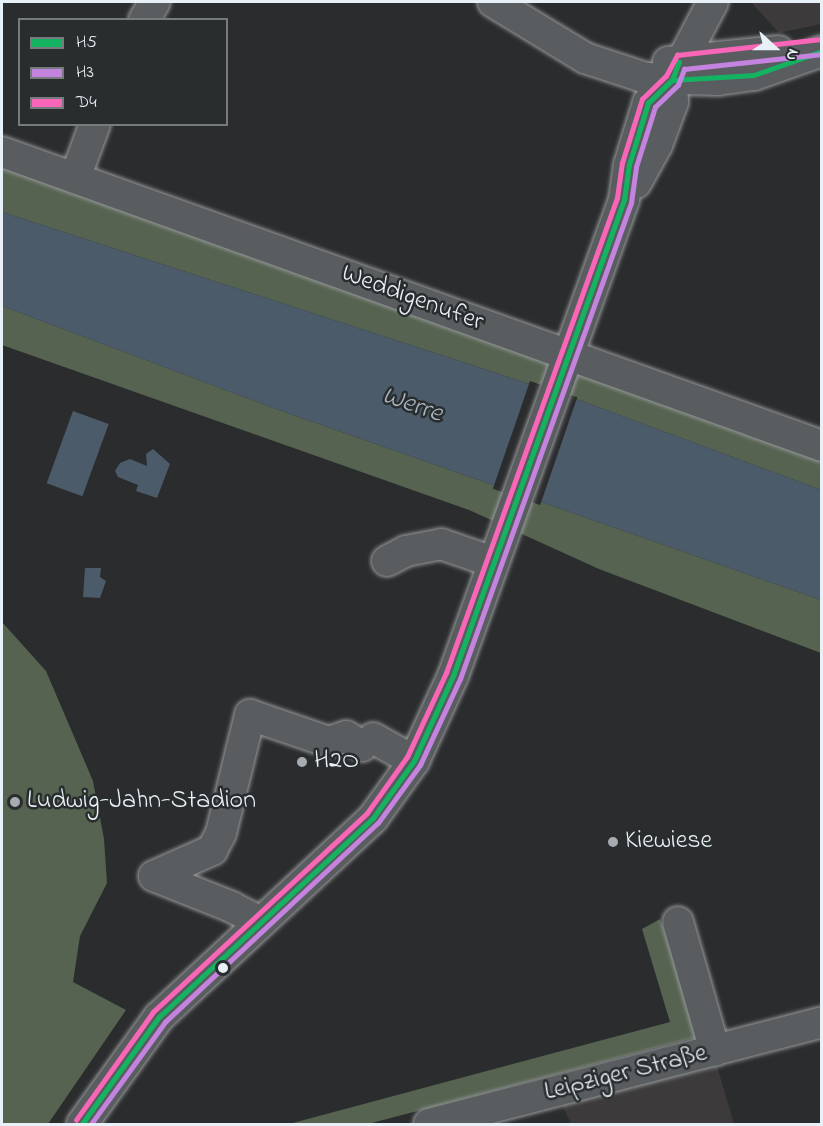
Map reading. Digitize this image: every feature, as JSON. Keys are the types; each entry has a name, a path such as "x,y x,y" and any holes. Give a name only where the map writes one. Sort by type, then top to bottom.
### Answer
{"street":[{"path":"145,18 155,2"},
{"path":"493,2 548,35 676,71 718,80 754,75 822,51"},
{"path":"82,1125 159,1017 373,818 414,761 453,676 624,200 657,146 673,102 676,71 713,2"},
{"path":"676,71 822,46"},
{"path":"75,178 93,126"},
{"name":"Weddigenufer","path":"2,152 564,364 822,446"},
{"path":"387,561 406,551 441,544 494,562"},
{"path":"261,922 232,907 154,876 212,850 221,833 250,715 329,742 346,736 368,742 414,761"},
{"path":"678,922 715,1051"},
{"name":"Leipziger Straße","path":"429,1125 822,1022"}],"shaded area":[{"path":"751,2 821,2 821,24 779,33"},
{"path":"715,1059 734,1124 571,1124 561,1102"}],"green space":[{"path":"2,160 821,452 821,490 582,401 2,212"},
{"path":"2,306 276,409 821,600 821,653 599,569 469,510 2,345"},
{"path":"2,622 46,671 93,781 104,839 107,883 80,936 73,982 126,1010 48,1124 2,1124"},
{"path":"660,919 701,1036 368,1124 289,1124 670,1022 642,929"}],"water":[{"name":"Werre","path":"2,212 582,401 821,490 821,600 276,409 2,306"},
{"path":"73,411 109,424 82,496 47,483"},
{"path":"153,449 170,464 157,498 136,491 138,485 118,477 115,471 120,463 130,459 147,466 146,454"},
{"path":"85,568 101,568 100,577 106,581 100,598 83,597"}],"pier":[{"path":"530,381 577,397 540,505 493,489"}],"transit line":[{"name":"D4","path":"76,1120 153,1012 367,813 407,757 446,673 617,198 622,163 642,99 666,76 677,55 821,39"},
{"name":"H5","path":"672,80 754,75 822,51"},
{"name":"H3","path":"91,1124 165,1022 378,823 420,765 460,679 631,203 636,167 655,107 678,85 684,69 822,54"},
{"name":"H5","path":"82,1124 159,1017 373,818 414,761 453,676 624,200 629,165 648,103 672,80 679,62"}],"place":[{"name":"H2O","path":"302,762"},
{"name":"Ludwig-Jahn-Stadion","path":"15,802"},
{"name":"Kiewiese","path":"613,842"}]}
